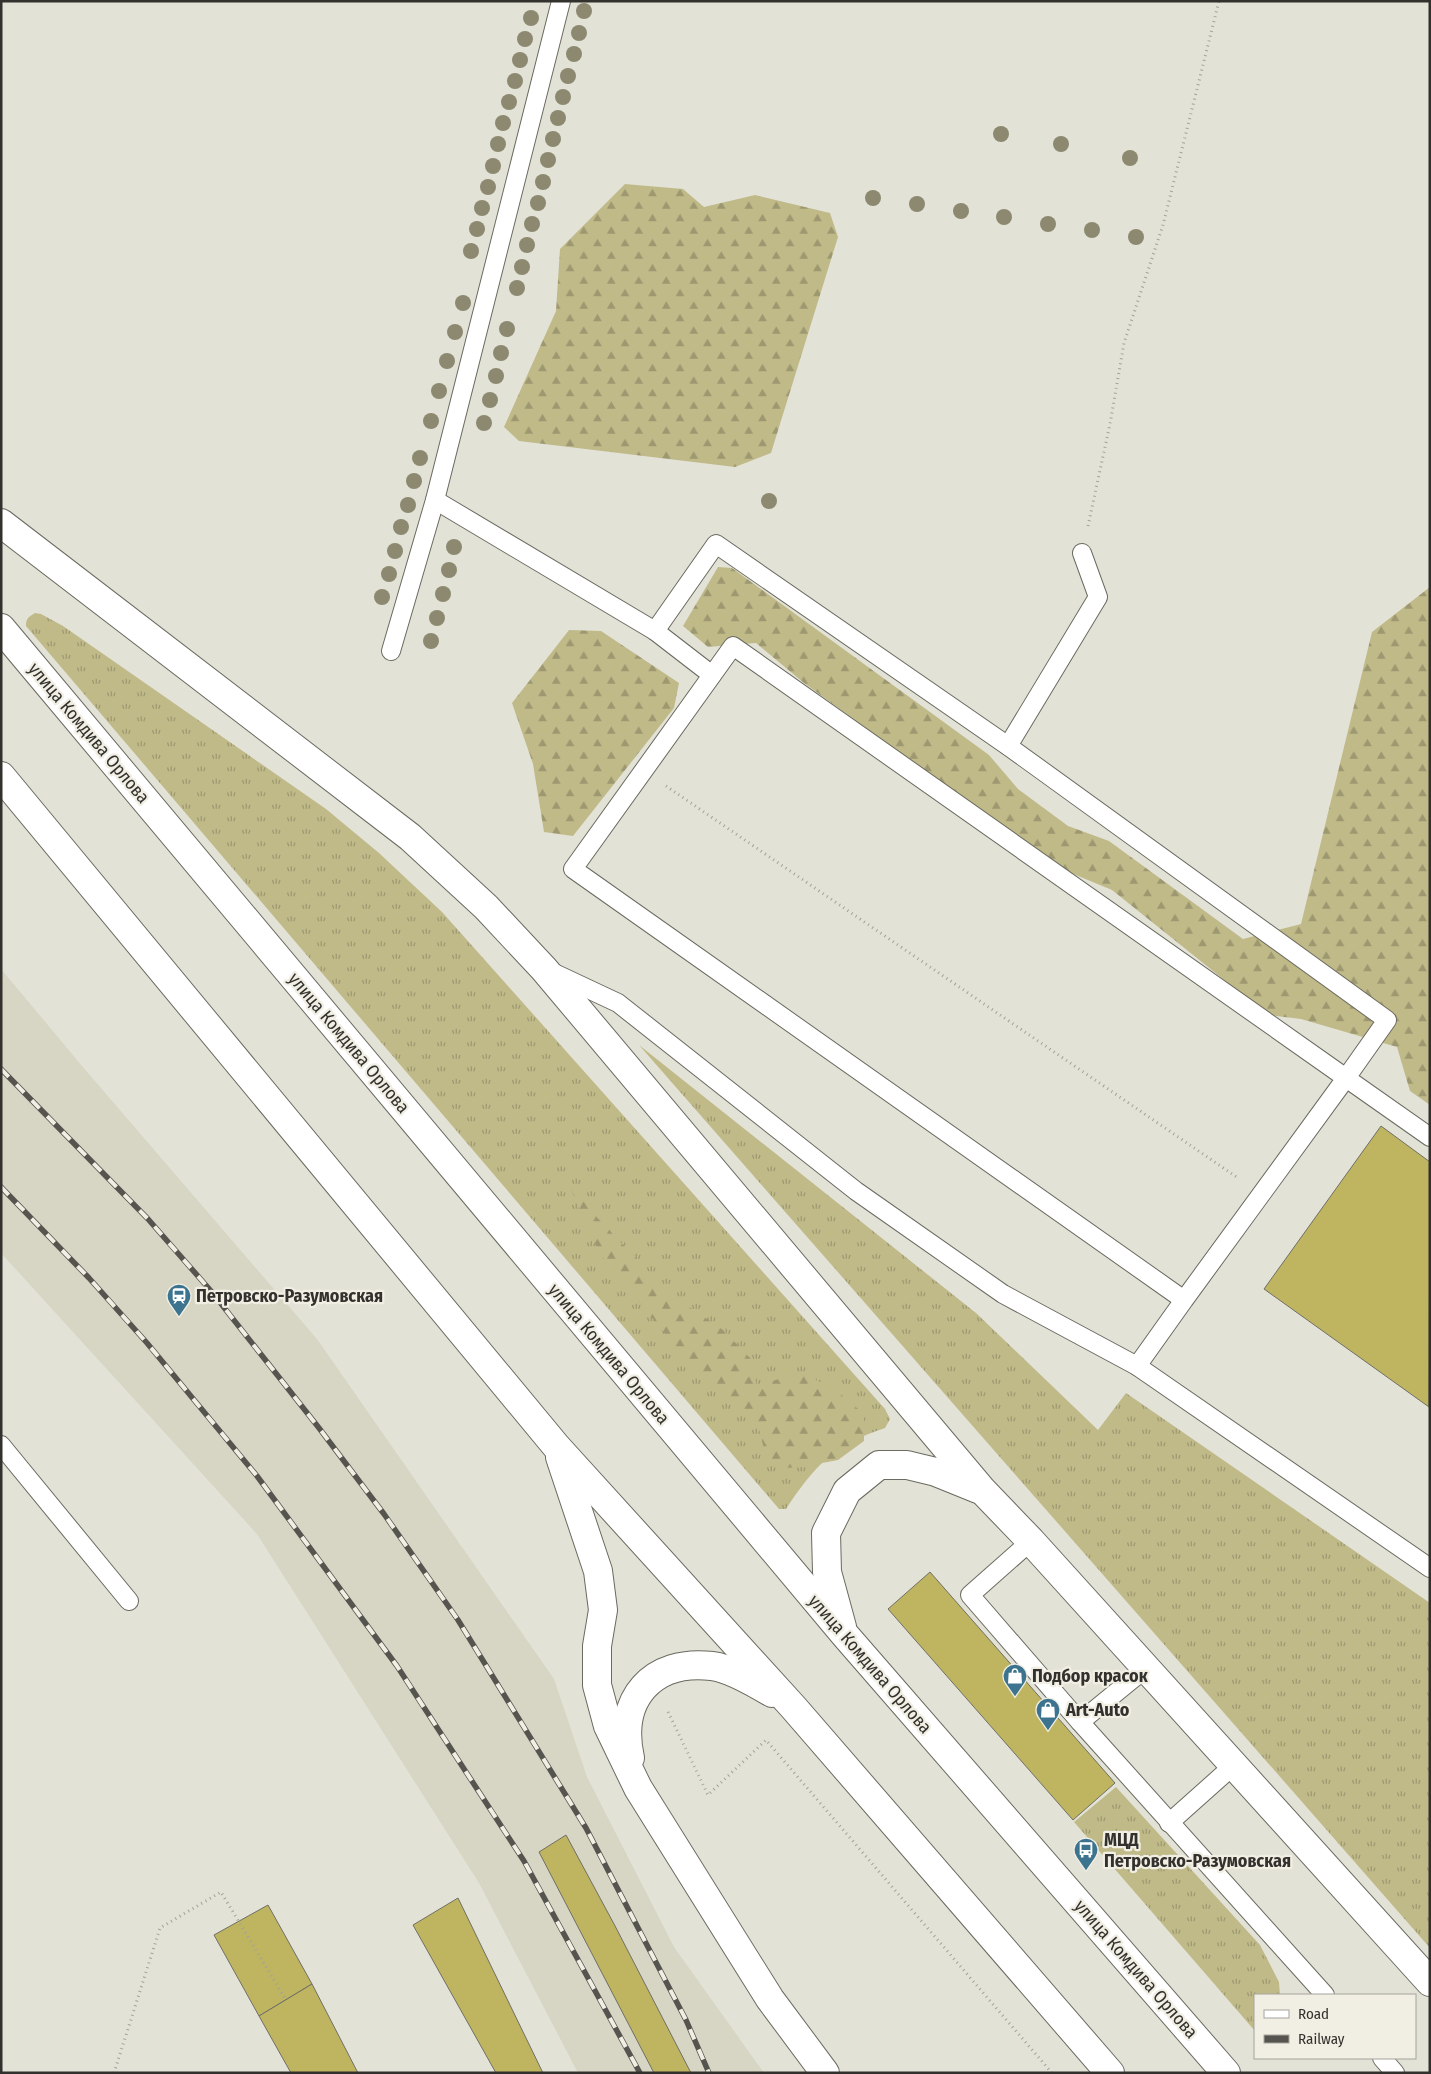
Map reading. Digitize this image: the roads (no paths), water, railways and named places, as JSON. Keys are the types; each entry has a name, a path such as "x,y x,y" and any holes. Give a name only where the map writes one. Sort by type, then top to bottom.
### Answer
{"main road":[{"path":"1,523 410,837 486,907 544,969 982,1490 1031,1541 1430,1982"},
{"name":"улица Комдива Орлова","path":"1,628 845,1635 1226,2073"},
{"path":"1,776 556,1446 794,1708 1110,2073"},
{"path":"556,1446 598,1571 603,1610 597,1646 597,1685 608,1726 638,1788 770,1999 824,2073"},
{"path":"845,1635 827,1572 826,1532 847,1491 879,1465 908,1465 936,1472 982,1490"},
{"path":"638,1788 629,1756 626,1732 632,1704 651,1678 680,1666 714,1666 755,1682 794,1708"}],"lane":[{"path":"392,651 435,500 561,1"},
{"path":"435,500 655,631 712,675"},
{"path":"655,631 716,544 1008,746 1387,1020 1137,1366"},
{"path":"1008,746 1098,597 1082,553"},
{"path":"1184,1300 573,870 733,646 1430,1137"},
{"path":"544,969 618,1003 856,1191 1003,1294 1137,1366 1430,1568"},
{"path":"1,1445 129,1601"},
{"path":"1031,1541 970,1595 1168,1822 1324,1994"},
{"path":"1080,1722 1146,1668"},
{"path":"1168,1822 1234,1764"},
{"path":"1383,2059 1396,2073"}],"railway":[{"path":"1,1069 148,1219 211,1291 384,1514 458,1620 586,1828 686,2020 709,2073"},
{"path":"1,1187 89,1278 147,1343 257,1476 397,1666 524,1861 640,2073"}],"place":[{"name":"Петровско-Разумовская","path":"179,1317"},
{"name":"Подбор красок","path":"1015,1697"},
{"name":"Art-Auto","path":"1048,1731"},
{"name":"МЦД Петровско-Разумовская","path":"1086,1871"}]}
